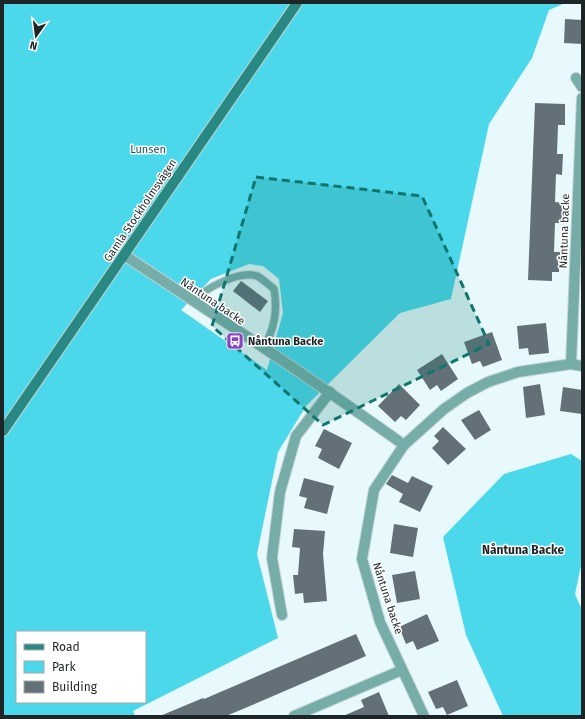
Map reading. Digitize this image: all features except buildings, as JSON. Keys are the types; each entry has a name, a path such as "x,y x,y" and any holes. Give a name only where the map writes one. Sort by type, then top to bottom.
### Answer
{"main road":[{"name":"Gamla Stockholmsvägen","path":"3,431 297,3"}],"street":[{"path":"576,78 582,87"},
{"name":"Nåntuna backe","path":"571,364 582,98"},
{"name":"Nåntuna backe","path":"124,255 263,349 330,392 404,445"},
{"name":"Nåntuna backe","path":"424,716 380,622 362,559 374,490 404,445 444,409 467,393 488,382 518,372 571,364 582,366"},
{"path":"282,615 272,558 280,492 296,436 330,392"},
{"path":"294,716 402,670"}],"lane":[{"path":"193,301 203,291 244,274 258,276 274,289 277,305 270,337 263,349"}],"highlighted area":[{"path":"256,177 422,196 489,344 323,425 212,326"}],"green space":[{"name":"Lunsen","path":"3,3 565,3 549,10 532,58 489,124 451,299 400,313 306,406 278,452 257,554 278,638 133,711 135,716 3,716","holes":["249,264 263,266 279,279 283,313 267,370 181,310 211,279"]},
{"path":"571,454 582,461 582,561 575,594 582,610 582,716 503,716 466,635 443,537 504,474"}],"place":[{"name":"Nåntuna Backe","path":"235,341"}],"district":[{"name":"Nåntuna Backe","path":"523,550"}]}
